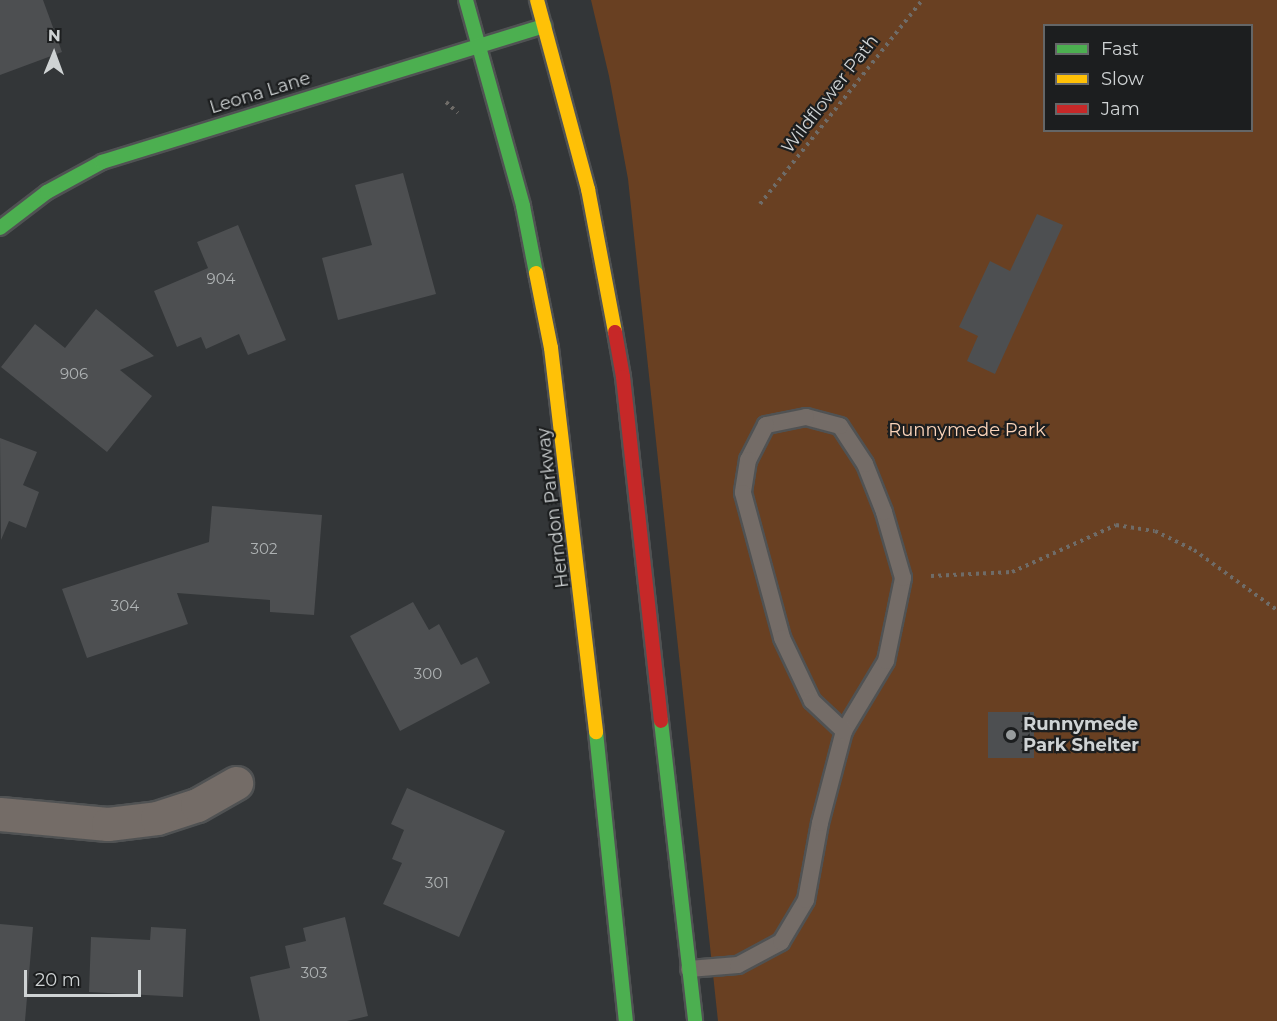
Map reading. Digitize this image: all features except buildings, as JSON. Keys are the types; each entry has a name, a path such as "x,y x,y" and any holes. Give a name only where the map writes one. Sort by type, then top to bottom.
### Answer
{"main road":[{"name":"Herndon Parkway","path":"466,0 523,207 551,348 577,556 626,1021"},
{"path":"537,0 588,189 623,376 695,1021"},
{"name":"Leona Lane","path":"0,228 47,192 102,162 545,26"}],"street":[{"path":"0,814 108,824 157,818 197,805 236,783"}],"lane":[{"path":"689,969 738,965 781,942 806,900 820,823 844,730 886,661 903,578 884,512 866,464 840,426 806,417 766,425 748,460 743,492 755,545 782,638 812,701 844,730"}],"path":[{"name":"Wildflower Path","path":"760,204 922,0"},
{"path":"446,102 460,117"},
{"path":"903,578 1012,572 1116,525 1155,531 1194,550 1277,610"}],"green space":[{"name":"Runnymede Park","path":"591,0 1277,0 1277,1021 718,1021 628,179 609,76"}],"traffic: fast":[{"path":"466,0 523,206 536,273"},
{"path":"0,228 47,192 102,162 545,26"},
{"path":"661,721 695,1021"},
{"path":"596,732 626,1021"}],"traffic: slow":[{"path":"537,0 588,189 615,332"},
{"path":"536,273 551,348 596,732"}],"traffic: jam":[{"path":"615,332 623,377 661,721"}],"place":[{"name":"Runnymede Park Shelter","path":"1011,735"}]}
